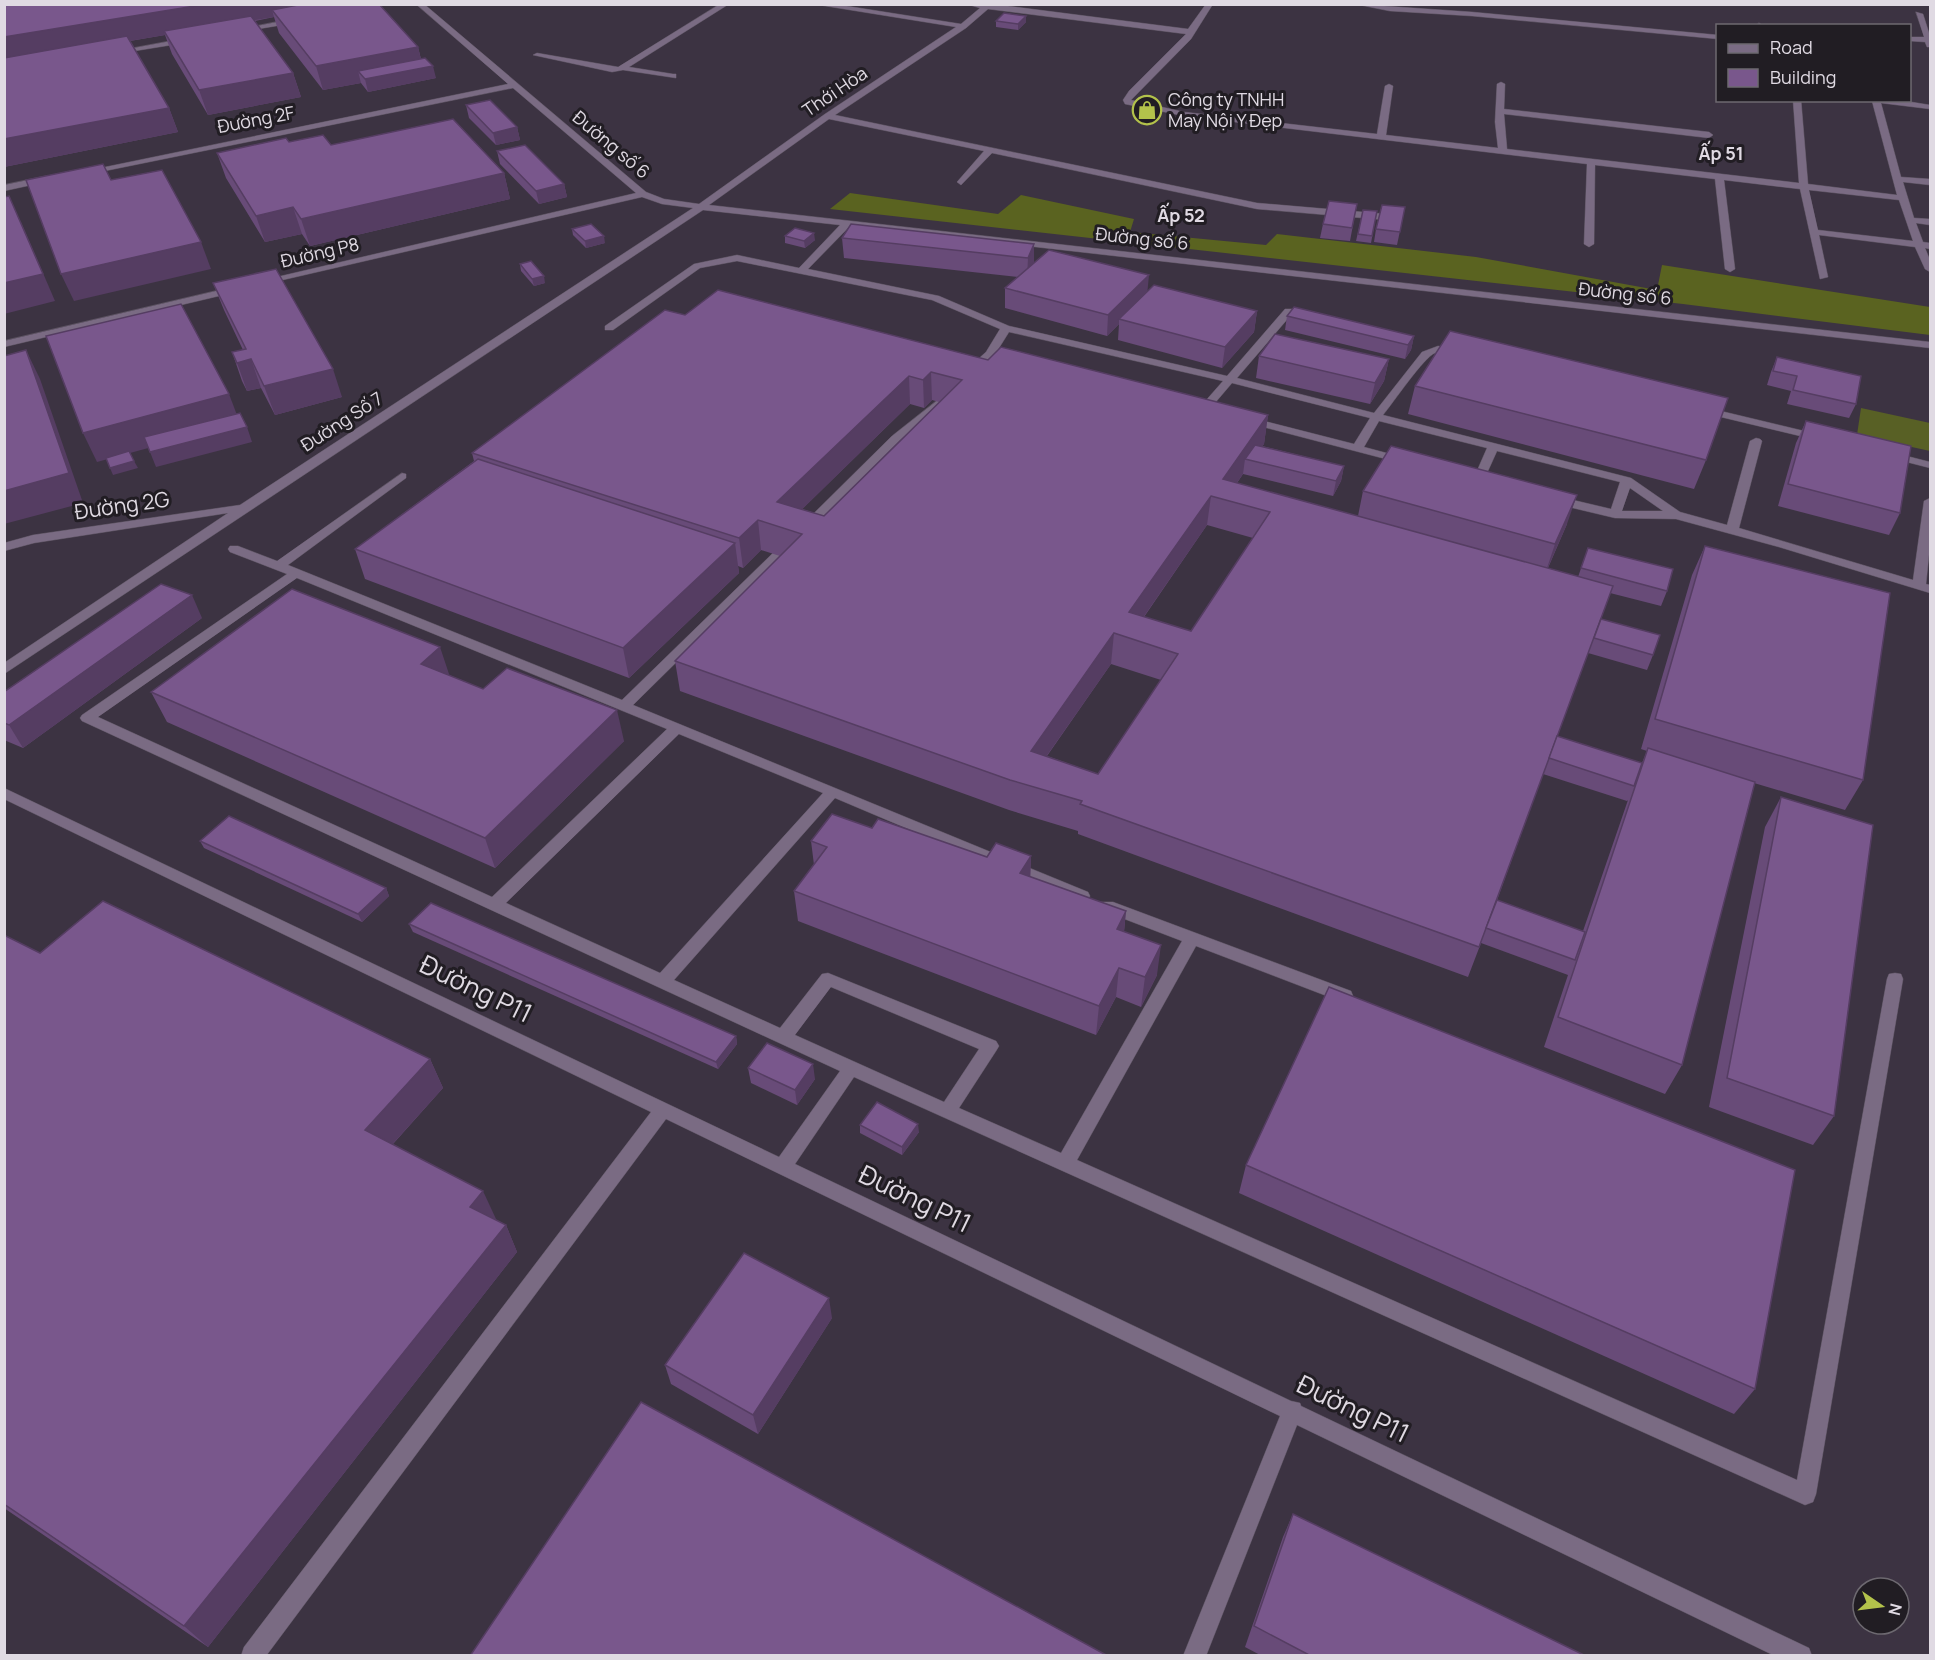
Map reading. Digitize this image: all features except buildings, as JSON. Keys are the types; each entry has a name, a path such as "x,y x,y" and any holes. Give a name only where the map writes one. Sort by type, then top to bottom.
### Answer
{"street":[{"name":"Đường số 6","path":"419,4 644,194 662,201 1930,345"},
{"path":"624,68 726,4"},
{"path":"816,4 963,26"},
{"path":"969,4 1191,32"},
{"path":"1210,4 1188,37 1132,93 1128,102 1184,114 1904,198"},
{"path":"1358,4 1390,9 1716,37"},
{"name":"Thới Hòa","path":"701,207 828,116 963,26 987,6"},
{"path":"1918,14 1930,43"},
{"path":"235,31 304,19"},
{"path":"108,54 201,37"},
{"path":"1911,39 1930,43"},
{"path":"537,55 612,70 624,68 673,76"},
{"path":"1502,84 1500,111 1503,152"},
{"name":"Đường 2F","path":"74,174 515,85"},
{"path":"1381,138 1389,86"},
{"path":"1797,102 1804,186 1822,277"},
{"path":"1877,102 1910,220 1930,269"},
{"path":"1891,102 1930,107"},
{"path":"1500,111 1709,135"},
{"path":"828,116 1257,206 1398,218"},
{"path":"961,182 990,150"},
{"path":"1589,244 1591,162"},
{"path":"4,188 63,176"},
{"path":"1719,176 1730,269"},
{"path":"1898,179 1930,182"},
{"name":"Đường P8","path":"4,344 644,194"},
{"name":"Đường Số 7","path":"4,670 245,507 701,207"},
{"path":"1910,220 1930,222"},
{"path":"801,271 848,223"},
{"path":"1814,232 1930,246"},
{"path":"609,328 698,266 737,258 935,298 1006,328 1228,379 1627,480 1676,515"},
{"path":"1205,408 1289,311 1322,320"},
{"path":"960,381 996,355 1006,328"},
{"path":"1357,449 1376,417 1426,348 1447,349 1471,355"},
{"path":"798,537 896,438 939,402"},
{"path":"1693,407 1828,440"},
{"path":"1237,417 1412,463"},
{"path":"1732,530 1756,441"},
{"path":"1479,480 1493,447"},
{"path":"1883,453 1930,465"},
{"path":"279,566 402,477"},
{"path":"1615,514 1627,480"},
{"path":"1547,497 1615,514 1676,515 1925,587 1930,501"},
{"name":"Đường 2G","path":"4,547 33,539 245,507"},
{"path":"234,549 625,705 1070,891 1356,1000"},
{"path":"625,705 778,555"},
{"path":"296,573 87,718 947,1112 1806,1494 1895,979"},
{"path":"494,905 676,728"},
{"path":"662,982 833,791"},
{"name":"Đường P11","path":"4,793 1293,1410 1801,1656"},
{"path":"1065,1164 1192,938"},
{"path":"783,1037 828,979 990,1046 947,1112"},
{"path":"783,1166 851,1068"},
{"path":"252,1655 664,1109"},
{"path":"1194,1656 1293,1410"}],"green space":[{"path":"850,193 998,214 1021,195 1134,219 1130,232 1266,245 1277,234 1476,257 1657,290 1662,265 1930,307 1930,335 1683,304 830,209"},
{"path":"1861,408 1930,423 1930,451 1857,435"}],"place":[{"name":"Công ty TNHH May Nội Y Đẹp","path":"1147,110"}],"district":[{"name":"Ấp 51","path":"1721,154"},
{"name":"Ấp 52","path":"1181,216"}]}
